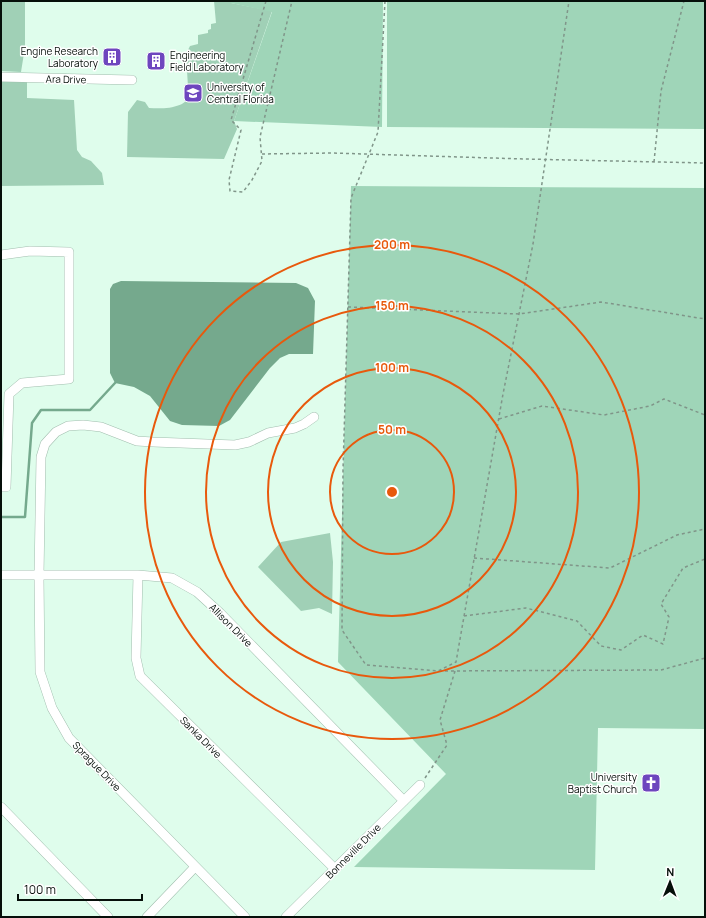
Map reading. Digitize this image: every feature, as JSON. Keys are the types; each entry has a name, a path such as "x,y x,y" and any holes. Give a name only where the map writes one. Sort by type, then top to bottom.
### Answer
{"street":[{"name":"Ara Drive","path":"1,77 132,80"},
{"path":"1,255 30,251 69,252 69,379 22,383 9,394 6,487 1,487"},
{"name":"Sprague Drive","path":"246,917 69,738 56,714 40,672 39,576 41,457 45,444 56,432 68,426 83,425 101,427 142,441 234,445 248,442 268,433 295,428 314,417"},
{"name":"Allison Drive","path":"1,575 138,575 172,578 197,592 220,613 404,802"},
{"name":"Sanka Drive","path":"138,575 136,658 140,676 335,869"},
{"name":"Bonneville Drive","path":"286,917 420,786"},
{"path":"1,808 108,917"},
{"path":"147,917 195,867"}],"path":[{"path":"266,1 230,120 241,130 229,180 230,191 243,192 252,180 262,161 260,137 292,1"},
{"path":"386,1 378,132 351,198 343,470 342,630 366,665 438,671 661,670 705,658"},
{"path":"438,671 456,662 499,419 533,244 569,1"},
{"path":"654,162 661,91 684,1"},
{"path":"262,154 332,153 705,163"},
{"path":"348,308 519,314 601,302 705,319"},
{"path":"499,419 542,406 604,415 650,406 664,399 705,416"},
{"path":"474,558 610,568 677,535 705,529"},
{"path":"464,616 526,608 577,621 601,646 621,650 643,635 663,644 670,617 661,604 683,568 705,559"},
{"path":"420,786 447,745 440,720 454,671"}],"shaded area":[{"path":"1,1 25,1 25,47 21,72 1,71"},
{"path":"214,1 231,1 231,3 272,11 234,121 237,129 224,159 127,157 128,112 137,100 145,102 149,108 169,108 181,104 190,96 193,90 188,87 186,54 190,46 198,44 198,35 208,33 208,30 211,29 211,24 216,23"},
{"path":"231,1 383,1 382,127 234,121 272,12 231,3"},
{"path":"387,1 705,1 705,129 387,127"},
{"path":"1,82 27,82 27,98 74,100 77,150 82,157 91,161 102,173 104,185 1,186"},
{"path":"351,186 705,188 705,729 598,728 595,870 354,867 446,774 338,662"},
{"path":"121,281 296,283 308,288 315,301 313,354 289,354 280,358 270,368 230,420 219,426 182,425 170,421 150,396 134,387 115,383 110,373 110,289 113,284"},
{"path":"330,533 333,562 332,614 319,608 301,611 258,567 281,542"}],"waterway":[{"path":"1,517 25,517 32,423 41,410 90,410 115,383"}],"place":[{"name":"Engine Research Laboratory","path":"112,57"},
{"name":"Engineering Field Laboratory","path":"156,61"},
{"name":"University of Central Florida","path":"193,93"},
{"name":"University Baptist Church","path":"651,783"}]}
